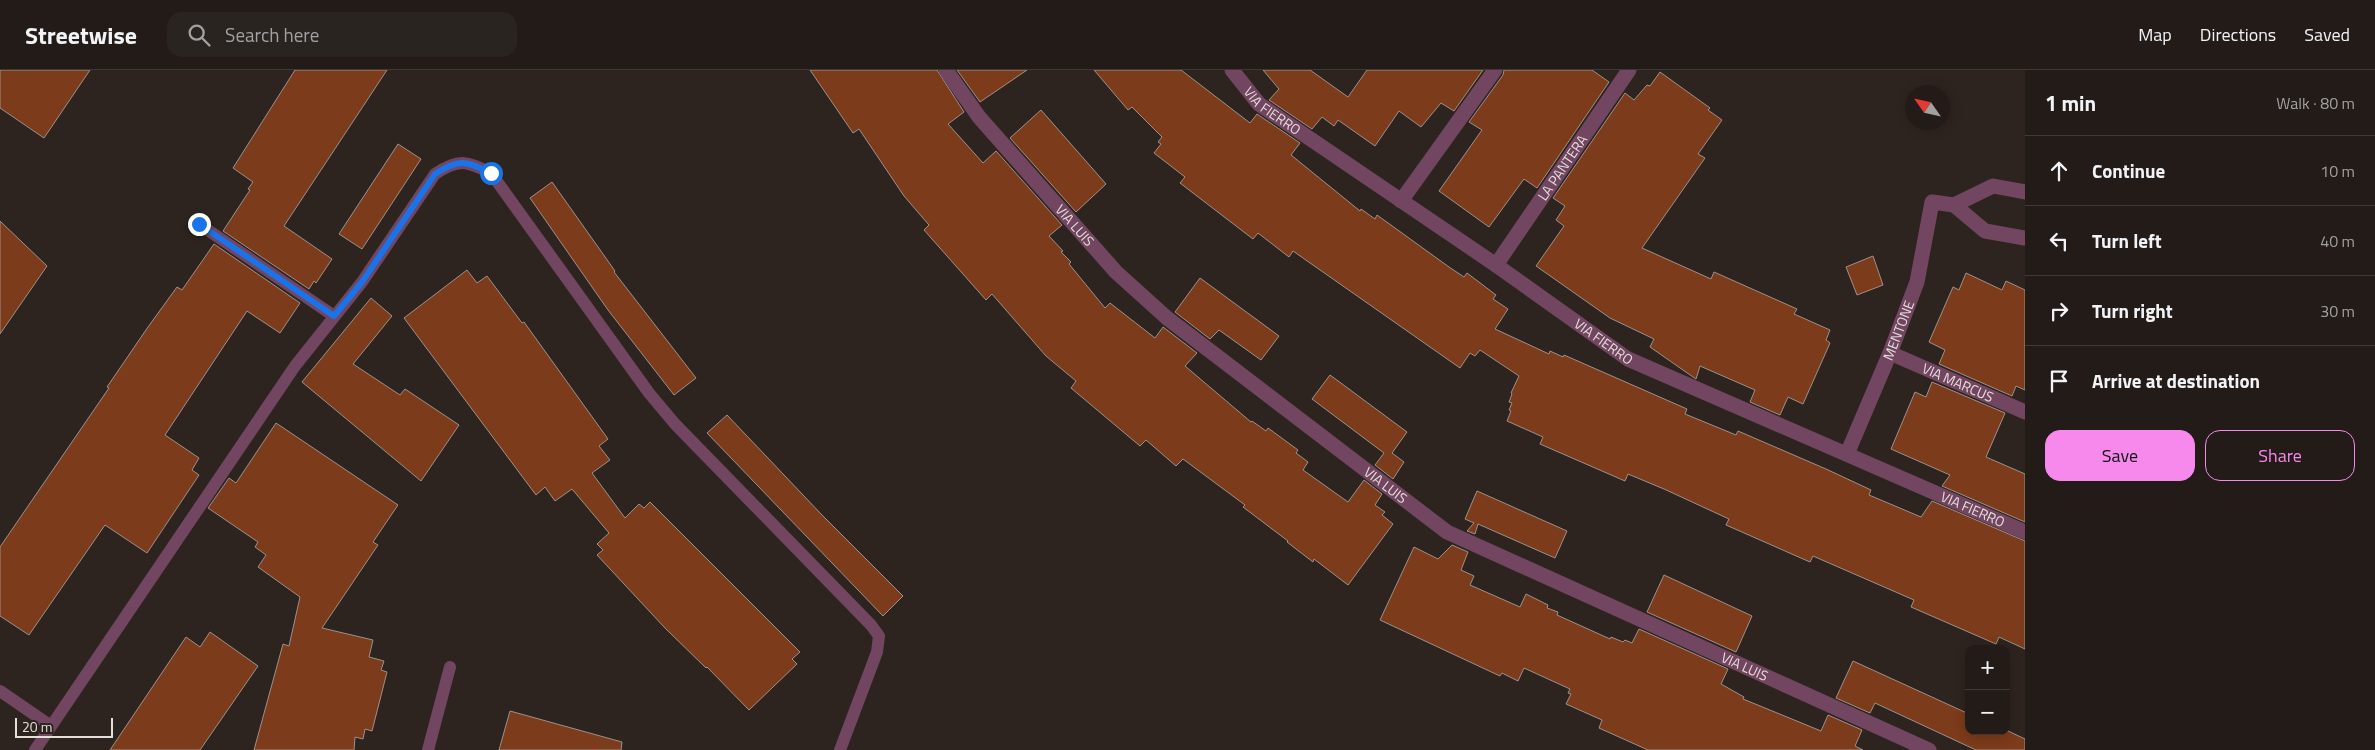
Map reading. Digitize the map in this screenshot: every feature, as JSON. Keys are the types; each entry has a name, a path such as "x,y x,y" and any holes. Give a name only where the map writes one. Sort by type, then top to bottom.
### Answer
{"street":[{"name":"VIA LUIS","path":"946,70 979,117 1116,272 1167,318 1447,532 1929,750"},
{"name":"VIA FIERRO","path":"1232,70 1259,104 1628,359 2025,532"},
{"path":"1401,201 1495,70"},
{"name":"LA PANTERA","path":"1496,266 1629,70"},
{"path":"2025,192 1993,186 1954,205 1985,231 2025,238"},
{"name":"MENTONE","path":"1847,454 1890,353 1917,282 1932,202 1954,205"},
{"name":"VIA MARCUS","path":"1890,353 2025,412"}],"lane":[{"path":"35,750 294,366 362,282 435,174 450,164 468,162 491,173 649,393 675,424 871,625 879,636 877,652 840,750"},
{"path":"199,224 334,316"},
{"path":"428,750 450,667"},
{"path":"0,691 51,726"}],"building":[{"path":"0,70 90,70 44,138 0,108"},
{"path":"295,70 387,70 284,226 332,259 316,283 314,281 309,289 223,231 250,190 248,189 253,182 233,168"},
{"path":"810,70 937,70 964,112 948,124 983,163 996,151 1062,225 1049,236 1063,251 1061,252 1071,262 1069,264 1105,308 1110,303 1155,338 1163,327 1197,353 1185,366 1251,422 1266,431 1268,428 1298,450 1296,453 1308,462 1303,470 1348,502 1364,480 1382,494 1375,505 1385,512 1382,515 1393,524 1348,585 1314,559 1313,562 1243,507 1245,505 1183,459 1176,466 1146,440 1140,446 1071,388 1076,381 1046,356 992,294 986,300 924,230 929,225 904,196 859,129 853,133"},
{"path":"957,70 1027,70 980,102"},
{"path":"1094,70 1181,70 1250,123 1257,114 1300,143 1291,155 1360,211 1361,209 1375,219 1377,215 1449,267 1464,277 1467,273 1496,295 1493,299 1508,309 1495,329 1549,354 1550,351 1563,357 1564,355 1687,409 1685,414 1736,435 1738,431 1826,469 1871,490 1869,495 1921,517 1932,501 2025,541 2025,649 1999,637 1996,644 1911,607 1914,600 1813,556 1810,562 1726,525 1729,519 1664,489 1628,474 1625,481 1540,444 1543,437 1507,421 1511,411 1509,410 1512,403 1509,402 1511,393 1519,376 1480,350 1475,356 1470,353 1460,368 1293,251 1289,257 1258,233 1253,239 1180,183 1185,177 1154,153 1161,144 1158,142 1162,137 1132,107 1128,110"},
{"path":"1263,70 1310,70 1348,97 1367,70 1483,70 1454,111 1441,103 1421,127 1399,111 1375,146 1338,120 1334,126 1322,117 1312,129 1269,100 1279,89"},
{"path":"1504,70 1592,70 1609,82 1537,188 1524,179 1489,227 1439,191 1482,130 1469,122 1503,75"},
{"path":"1660,72 1710,108 1708,110 1722,120 1698,154 1705,158 1642,248 1711,279 1714,272 1797,309 1794,314 1830,330 1826,340 1830,343 1803,404 1788,397 1780,415 1750,402 1755,390 1700,366 1696,379 1650,347 1654,339 1610,318 1536,266 1564,226 1556,220 1565,206 1553,198 1625,93 1634,100 1647,85 1650,86"},
{"path":"1041,110 1106,184 1076,212 1010,138"},
{"path":"398,144 421,159 362,249 339,234"},
{"path":"552,182 614,272 696,378 674,395 608,310 530,198"},
{"path":"0,221 47,266 0,334"},
{"path":"214,244 300,303 280,333 247,311 165,435 199,458 192,470 199,475 147,553 105,525 29,635 0,616 0,547 109,388 107,387 148,327 177,287 182,290"},
{"path":"1873,256 1883,285 1857,295 1846,267"},
{"path":"467,270 477,283 487,276 522,323 524,322 608,439 599,446 610,460 592,473 625,518 639,504 644,508 650,502 800,652 792,659 797,664 749,710 665,628 597,555 603,550 597,544 609,533 572,489 555,501 545,487 536,495 404,318"},
{"path":"1966,273 2002,290 2006,281 2025,290 2025,390 2016,386 2012,396 1939,364 1945,350 1929,342 1953,287 1959,290"},
{"path":"1200,278 1279,336 1261,360 1219,330 1210,339 1175,312"},
{"path":"371,298 392,316 353,364 400,395 405,389 459,425 421,481 302,382"},
{"path":"1330,375 1407,432 1392,453 1404,462 1393,479 1375,465 1384,453 1312,399"},
{"path":"1932,382 2005,413 1986,457 2025,474 2025,522 1942,486 1950,475 1891,449 1915,392 1926,397"},
{"path":"727,415 822,515 903,596 883,616 707,433"},
{"path":"276,423 398,505 373,542 378,545 322,628 373,640 369,657 384,661 381,670 387,672 372,731 365,729 363,739 355,737 354,750 254,750 283,644 289,646 300,597 258,567 266,555 255,547 258,542 208,508 229,478 236,483"},
{"path":"1477,491 1567,531 1555,558 1478,524 1475,534 1467,531 1474,523 1465,519"},
{"path":"1452,545 1468,552 1461,570 1474,576 1470,585 1520,607 1526,594 1548,605 1547,608 1558,612 1557,615 1610,639 1611,637 1623,642 1625,640 1632,643 1639,629 1728,669 1721,684 1744,697 1743,699 1821,731 1828,715 1862,730 1855,746 1863,750 1648,750 1599,728 1602,720 1566,704 1571,694 1568,693 1570,689 1524,668 1518,681 1502,673 1500,676 1380,620 1414,547 1438,559"},
{"path":"1664,575 1752,616 1736,652 1647,612"},
{"path":"210,632 258,666 200,750 110,750 186,637 200,647"},
{"path":"1853,661 1965,712 1965,735 2010,735 2010,732 2025,739 2025,750 1976,750 1875,703 1870,713 1836,698"},
{"path":"510,711 622,742 621,750 499,750"}],"route":[{"path":"199,224 334,316 362,282 435,174 450,164 468,162 491,173"}]}
